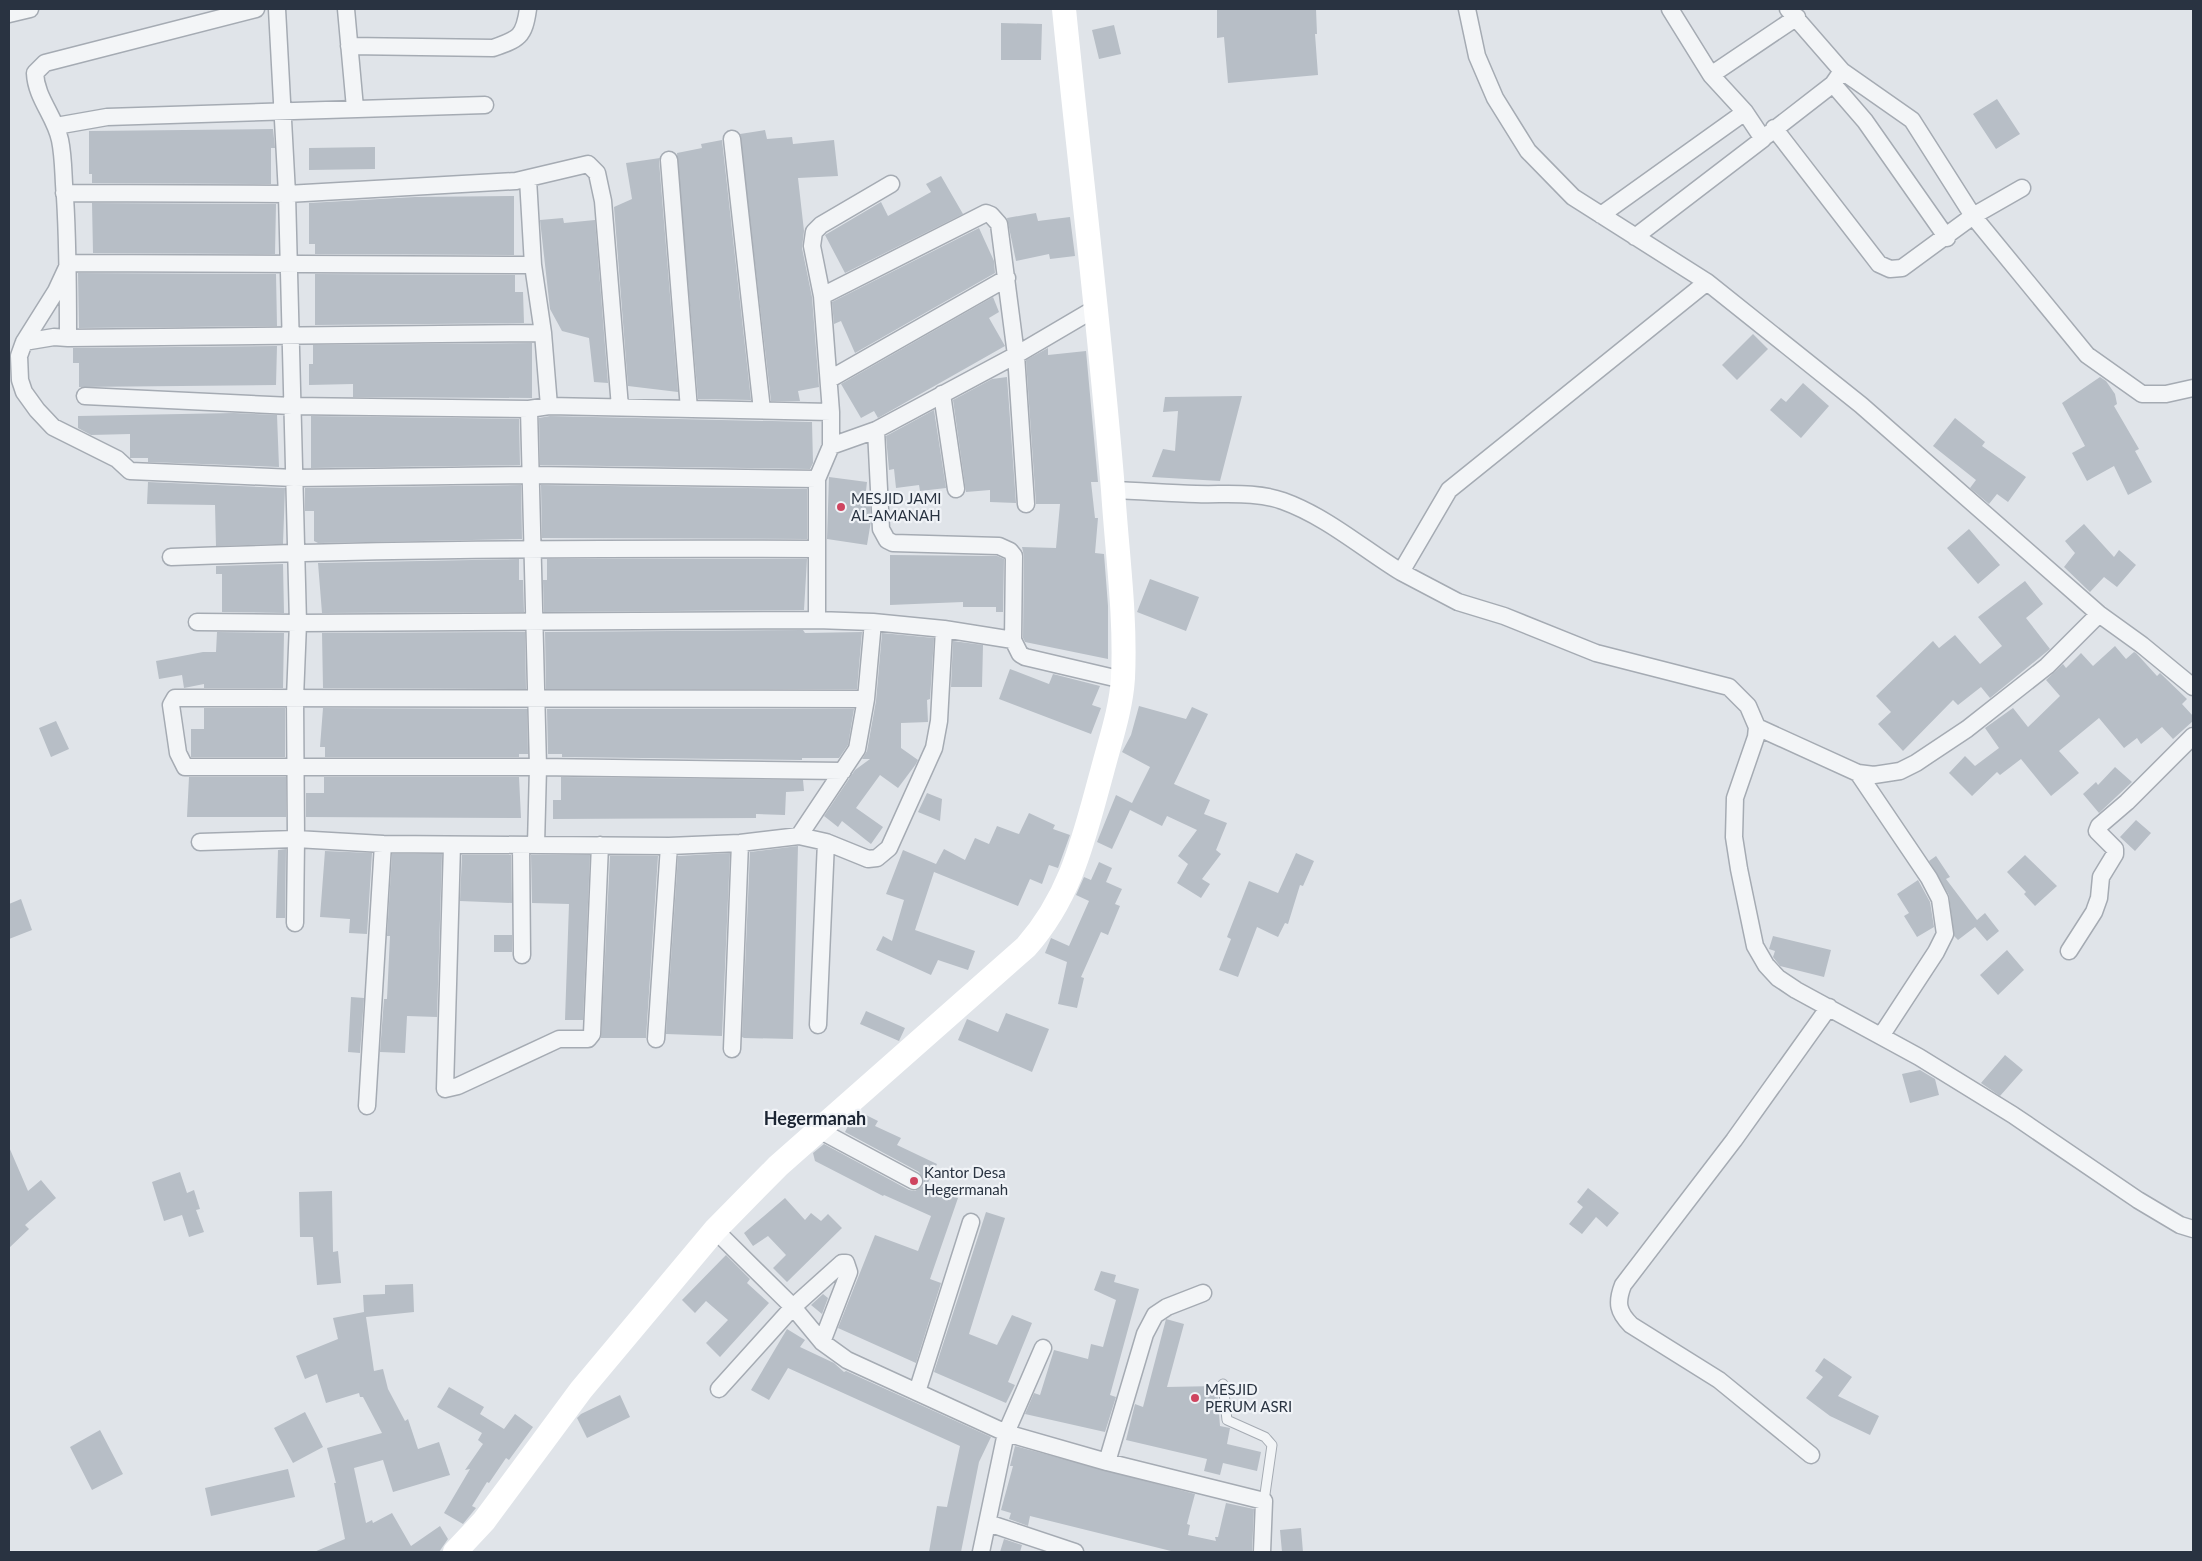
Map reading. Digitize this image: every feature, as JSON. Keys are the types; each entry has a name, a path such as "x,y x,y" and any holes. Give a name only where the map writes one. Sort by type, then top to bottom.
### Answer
{"street":[{"path":"9,14 30,9"},
{"path":"68,338 69,263 62,155 56,126 43,104 36,84 35,73 45,63 256,9"},
{"path":"277,9 287,194 298,623 295,698 295,923"},
{"path":"346,9 355,108"},
{"path":"349,46 493,48 515,40 521,35 526,27 528,9"},
{"path":"455,1552 484,1521 581,1390 715,1230 778,1166 1026,948 1044,927 1057,906 1078,857 1116,722 1123,680 1122,594 1096,308 1064,9"},
{"path":"1467,9 1477,56 1495,98 1528,151 1573,197 1707,282 1861,405 2099,614 2142,645 2193,687"},
{"path":"1670,9 1712,75 1745,112 1768,134 1879,264 1890,269 1902,268 1947,238 1973,216 2022,188"},
{"path":"1712,75 1792,13 1838,77 1865,121 1947,238"},
{"path":"1635,237 1838,77"},
{"path":"1838,77 1912,120 1973,216 2087,355 2142,394 2166,394 2193,388"},
{"path":"56,126 107,117 485,105"},
{"path":"1601,214 1745,112"},
{"path":"732,139 762,410"},
{"path":"669,160 689,409"},
{"path":"64,193 287,194 528,179 588,164 597,173 604,201 620,407"},
{"path":"528,179 533,265 543,333 549,406"},
{"path":"817,620 817,479 831,446 831,412 830,378 822,296 812,246 814,232 821,225 890,184"},
{"path":"822,296 986,214 992,215 999,224 1007,278 1016,355 1026,504"},
{"path":"69,263 533,265"},
{"path":"69,263 56,290 24,342 19,356 20,380 24,392 53,427 117,459 130,470 294,478 530,475 817,479"},
{"path":"830,378 1007,278"},
{"path":"1401,572 1449,490 1707,282"},
{"path":"831,446 876,430 1016,355 1096,308"},
{"path":"24,342 54,337 543,333"},
{"path":"942,394 956,489"},
{"path":"85,396 292,406 529,409 549,406 831,412"},
{"path":"522,955 528,845 538,767 529,409"},
{"path":"876,430 881,529 884,536 893,543 999,546 1010,551 1014,556 1013,640 1020,654 1025,657 1123,680"},
{"path":"1112,490 1233,494 1282,501 1312,513 1401,572 1458,602 1504,616 1596,653 1729,687 1748,706 1757,727 1754,745 1735,798 1734,837 1738,869 1755,946 1766,965 1778,978 1796,990 1881,1036 2013,1115 2138,1200 2180,1225 2193,1229"},
{"path":"171,557 296,552 532,549 816,549"},
{"path":"1757,727 1858,773 1874,775 1900,771 1916,763 1967,729 2047,666 2099,614"},
{"path":"197,622 817,620 873,622 944,629 1013,640"},
{"path":"799,836 857,749 866,699 873,622"},
{"path":"200,842 296,839 382,844 669,846 740,843 799,836 826,842 868,859 877,858 889,848 934,748 939,721 944,629"},
{"path":"843,770 185,766 178,753 171,710 175,698 866,699"},
{"path":"2069,950 2094,912 2099,898 2100,876 2115,854 2116,849 2100,836 2097,831 2099,826 2193,736"},
{"path":"1858,773 1929,878 1940,899 1945,934 1936,952 1881,1036"},
{"path":"818,1025 826,842"},
{"path":"732,1049 740,843"},
{"path":"367,1106 382,844"},
{"path":"452,845 445,1089 458,1086 559,1039 588,1039 592,1034 600,845"},
{"path":"656,1039 669,846"},
{"path":"1811,1455 1719,1380 1631,1326 1622,1315 1618,1306 1623,1285 1734,1140 1829,1007"},
{"path":"819,1130 914,1181"},
{"path":"917,1392 971,1222"},
{"path":"715,1230 793,1307 822,1342 847,1360 1006,1433 1107,1462 1264,1501 1262,1552"},
{"path":"719,1389 793,1307 842,1263 846,1263 849,1272 822,1342"},
{"path":"1107,1462 1145,1334 1155,1315 1167,1307 1203,1293"},
{"path":"981,1552 1006,1433 1044,1348"},
{"path":"988,1523 1075,1552"}],"lane":[{"path":"1223,1384 1226,1420 1265,1437 1272,1445 1264,1501"}],"building":[{"path":"1217,9 1316,9 1317,34 1315,34 1318,75 1228,83 1224,37 1217,38"},
{"path":"1001,23 1042,24 1041,60 1001,60"},
{"path":"1114,25 1121,54 1099,59 1092,30"},
{"path":"1997,99 2020,134 1996,149 1973,114"},
{"path":"273,129 275,148 271,148 271,184 92,183 92,174 89,174 89,131"},
{"path":"765,130 767,139 792,137 793,144 834,140 838,176 798,178 804,231 802,248 812,297 819,387 798,391 800,401 771,401 740,134"},
{"path":"722,140 751,400 698,399 677,153 702,148 701,144"},
{"path":"375,147 375,169 309,170 309,148"},
{"path":"660,158 678,392 628,386 614,207 632,199 626,163"},
{"path":"941,176 963,214 845,273 825,235 881,202 888,216 931,192 926,184"},
{"path":"514,196 514,255 315,254 315,244 309,244 309,203 415,197"},
{"path":"92,203 276,204 275,254 93,253"},
{"path":"1036,213 1038,221 1070,217 1075,256 1050,259 1049,254 1016,261 1007,218"},
{"path":"563,218 564,223 595,220 608,383 594,382 589,338 562,331 550,309 540,220"},
{"path":"979,228 994,261 995,273 855,353 841,321 834,324 832,302"},
{"path":"78,273 276,274 277,326 79,328"},
{"path":"315,274 515,275 515,292 523,292 524,323 315,325"},
{"path":"993,297 999,312 989,318 1005,346 878,418 874,411 861,418 841,384"},
{"path":"1753,334 1768,349 1737,380 1722,365"},
{"path":"532,343 532,398 353,397 353,384 309,385 309,364 313,364 313,345"},
{"path":"277,346 276,385 79,387 79,363 73,363 73,348"},
{"path":"1048,348 1048,355 1086,351 1098,482 1091,482 1095,518 1098,518 1095,553 1104,554 1108,606 1108,659 1025,642 1023,638 1024,556 1022,547 1056,548 1060,504 1036,504 1026,360"},
{"path":"1007,377 1016,503 990,502 990,490 966,492 953,400 992,379"},
{"path":"2100,377 2106,381 2115,394 2117,404 2114,406 2139,449 2135,451 2152,482 2128,495 2114,466 2087,481 2072,453 2085,446 2062,403"},
{"path":"1803,383 1829,406 1801,438 1770,410 1781,398 1786,402"},
{"path":"1242,396 1220,481 1152,477 1163,449 1175,451 1178,411 1163,412 1165,397"},
{"path":"934,410 946,488 920,491 919,485 896,488 894,469 889,470 886,436"},
{"path":"234,413 277,415 279,467 148,462 148,458 130,458 130,434 91,435 78,428 78,416"},
{"path":"311,416 519,419 520,465 311,468"},
{"path":"550,416 812,422 813,463 810,469 540,465 539,418"},
{"path":"1955,418 1985,442 1982,446 2026,477 2008,502 1997,494 1989,504 1970,488 1976,480 1933,446"},
{"path":"829,477 867,482 865,500 870,502 871,521 867,545 827,539"},
{"path":"148,482 285,488 283,544 216,546 215,505 147,504"},
{"path":"521,485 522,539 318,543 314,541 314,511 305,511 305,488"},
{"path":"541,485 807,489 807,539 542,538"},
{"path":"2084,524 2114,557 2119,550 2136,565 2117,587 2104,577 2090,592 2064,567 2075,553 2065,541"},
{"path":"1969,529 2000,565 1978,584 1947,548"},
{"path":"890,555 997,556 1004,559 1003,612 996,612 996,607 963,607 963,602 890,605"},
{"path":"519,559 519,580 523,580 524,612 322,613 318,563"},
{"path":"547,559 807,559 804,610 544,612 543,580 547,580"},
{"path":"283,564 284,613 222,612 222,574 216,574 216,566"},
{"path":"1150,579 1199,597 1186,631 1137,612"},
{"path":"2025,581 2043,604 2026,618 2050,649 1990,698 1981,687 1958,705 1953,700 1903,751 1878,724 1891,712 1876,696 1933,641 1939,648 1955,635 1980,664 2002,646 1978,617"},
{"path":"803,630 805,633 862,632 857,689 546,689 545,632"},
{"path":"217,632 284,633 283,688 204,688 204,684 184,688 182,675 159,679 156,661 203,652 216,652"},
{"path":"525,632 526,689 323,688 322,633"},
{"path":"882,633 934,638 930,699 927,700 928,722 901,723 901,748 918,760 898,788 880,775 856,808 883,827 871,844 842,821 838,827 824,816 855,770 870,759 862,759 867,751 876,701"},
{"path":"953,641 983,645 982,687 951,687"},
{"path":"2115,646 2126,659 2134,652 2136,653 2157,676 2160,673 2187,699 2182,704 2193,716 2193,721 2173,739 2162,727 2141,744 2137,738 2124,748 2099,718 2059,751 2079,773 2051,796 2021,759 2000,775 1997,772 1972,796 1949,773 1965,756 1975,766 1999,748 1985,728 2013,708 2028,727 2060,696 2046,680 2063,664 2066,668 2081,653 2093,666"},
{"path":"1010,669 1049,684 1053,674 1100,686 1092,705 1101,708 1091,734 999,699"},
{"path":"1139,706 1186,719 1192,707 1208,714 1174,784 1210,800 1204,814 1227,823 1216,850 1221,854 1202,879 1210,884 1201,898 1177,883 1188,864 1178,856 1197,830 1167,816 1162,826 1130,810 1112,849 1097,842 1116,795 1132,803 1150,767 1122,752 1131,735"},
{"path":"204,708 285,708 285,757 191,757 191,729 204,729"},
{"path":"323,708 527,709 528,754 519,754 519,757 325,757 325,747 320,747"},
{"path":"547,709 854,709 848,745 839,758 802,758 802,760 562,757 562,754 548,754"},
{"path":"56,721 69,749 51,757 39,728"},
{"path":"2115,767 2132,782 2099,813 2083,794 2096,782 2098,785"},
{"path":"189,777 286,777 286,817 187,817"},
{"path":"324,777 519,777 521,818 306,817 306,793 324,793"},
{"path":"561,777 803,780 804,791 786,792 785,815 756,814 756,818 553,819 553,800 561,800"},
{"path":"927,793 942,799 940,821 918,812"},
{"path":"1029,813 1055,825 1053,829 1070,835 1058,868 1049,865 1042,884 1030,879 1018,906 934,872 915,930 975,951 968,970 938,960 931,975 876,950 883,936 892,941 904,900 886,894 903,850 936,864 944,849 965,860 975,838 989,844 997,826 1019,834"},
{"path":"2136,820 2151,833 2135,851 2120,837"},
{"path":"798,846 793,1039 744,1038 742,1037 750,852"},
{"path":"286,849 285,918 276,918 278,850"},
{"path":"325,851 372,853 367,934 349,933 350,919 320,917"},
{"path":"730,853 722,1036 666,1034 678,856"},
{"path":"1296,853 1314,861 1303,886 1300,885 1288,924 1285,923 1278,937 1257,927 1238,977 1219,970 1231,939 1227,937 1249,881 1278,893"},
{"path":"392,854 442,854 437,1017 407,1016 405,1053 380,1052 384,999 387,999 390,936 387,936"},
{"path":"462,855 511,855 512,903 460,901"},
{"path":"531,855 590,855 583,1020 565,1020 569,904 532,903"},
{"path":"2025,855 2057,886 2035,906 2024,894 2026,892 2007,872"},
{"path":"610,856 658,856 646,1038 601,1038"},
{"path":"1936,856 1950,877 1946,879 1977,920 1985,913 1999,931 1987,941 1975,927 1958,940 1954,936 1949,895 1929,861"},
{"path":"1099,862 1112,868 1106,882 1122,889 1115,904 1120,906 1108,935 1101,932 1081,977 1084,978 1077,1008 1058,1004 1067,962 1045,953 1051,938 1069,946 1089,901 1076,895 1084,877 1091,880"},
{"path":"1918,880 1930,902 1934,927 1917,937 1904,916 1909,913 1897,894"},
{"path":"21,899 32,930 9,939 9,904"},
{"path":"494,935 512,935 512,952 494,952"},
{"path":"1773,936 1831,950 1824,977 1780,966 1773,957 1775,951 1769,949"},
{"path":"2007,950 2024,970 1998,995 1980,975"},
{"path":"351,997 364,998 360,1053 348,1052"},
{"path":"866,1011 905,1028 899,1041 860,1024"},
{"path":"1006,1013 1049,1029 1032,1072 958,1040 967,1019 998,1032"},
{"path":"2005,1055 2023,1070 2000,1096 1981,1083"},
{"path":"1920,1070 1935,1079 1939,1095 1910,1103 1902,1074"},
{"path":"860,1112 878,1121 875,1126 901,1138 897,1145 937,1164 926,1187 958,1198 930,1279 941,1283 916,1363 838,1328 875,1235 918,1251 931,1216 883,1196 815,1161 813,1153 824,1144 909,1190 915,1191 923,1186 924,1180 919,1172 845,1132 851,1120"},
{"path":"9,1147 28,1191 41,1180 56,1198 25,1225 29,1229 9,1248"},
{"path":"180,1172 187,1193 194,1190 200,1209 196,1210 204,1232 189,1237 182,1215 164,1221 152,1182"},
{"path":"1588,1188 1619,1213 1607,1227 1596,1217 1582,1234 1569,1224 1583,1207 1577,1202"},
{"path":"332,1191 333,1252 338,1251 341,1283 317,1285 313,1237 300,1237 299,1192"},
{"path":"785,1198 805,1220 811,1213 821,1221 828,1214 842,1228 787,1282 773,1268 786,1255 768,1236 753,1246 744,1233"},
{"path":"986,1212 1005,1218 969,1334 997,1345 1012,1315 1032,1323 1008,1382 1015,1385 1006,1403 934,1372"},
{"path":"726,1255 750,1279 747,1283 769,1303 720,1357 706,1343 728,1320 706,1301 695,1313 682,1300"},
{"path":"1101,1271 1116,1275 1114,1282 1139,1289 1110,1395 1116,1397 1105,1432 1025,1414 1034,1393 1040,1395 1054,1350 1088,1359 1091,1344 1103,1347 1116,1300 1094,1290"},
{"path":"413,1284 414,1312 366,1317 374,1371 383,1369 388,1389 405,1421 408,1419 418,1449 439,1442 450,1475 393,1492 383,1460 354,1468 366,1523 372,1520 373,1523 392,1513 411,1546 440,1526 448,1539 439,1552 314,1552 345,1539 334,1483 336,1483 327,1448 382,1433 359,1393 326,1403 317,1374 305,1379 296,1356 338,1339 333,1318 364,1312 363,1295 385,1294 385,1285"},
{"path":"823,1294 828,1298 822,1314 811,1305"},
{"path":"1166,1319 1184,1324 1167,1387 1217,1386 1220,1426 1230,1428 1227,1444 1261,1452 1257,1471 1223,1463 1220,1475 1204,1471 1207,1459 1126,1440 1135,1404 1143,1407"},
{"path":"787,1329 805,1340 800,1347 834,1363 844,1372 846,1371 991,1437 979,1462 961,1552 929,1552 937,1506 947,1507 960,1446 788,1368 769,1400 751,1390"},
{"path":"1824,1358 1852,1377 1838,1396 1879,1416 1870,1435 1830,1416 1806,1398 1823,1377 1815,1371"},
{"path":"449,1387 484,1407 480,1414 504,1429 515,1414 533,1427 509,1460 506,1458 489,1483 487,1482 472,1506 476,1508 463,1524 444,1513 470,1469 465,1470 483,1444 478,1440 482,1433 437,1407"},
{"path":"620,1395 630,1417 587,1438 577,1418 581,1414"},
{"path":"305,1412 323,1447 293,1463 274,1428"},
{"path":"100,1430 123,1474 92,1490 70,1447"},
{"path":"1015,1446 1195,1494 1187,1524 1190,1525 1188,1535 1216,1541 1215,1537 1218,1537 1226,1503 1254,1509 1252,1552 1175,1552 1030,1516 1028,1526 1009,1519 1011,1513 1001,1510 1013,1466 1010,1466"},
{"path":"288,1469 295,1497 211,1516 205,1488"},
{"path":"1301,1528 1303,1552 1282,1552 1280,1530"},
{"path":"1004,1539 1022,1545 1020,1552 1000,1552"}],"place":[{"name":"MESJID JAMI AL-AMANAH","path":"841,507"},
{"name":"Kantor Desa Hegermanah","path":"914,1181"},
{"name":"MESJID PERUM ASRI","path":"1195,1398"}],"district":[{"name":"Hegermanah","path":"815,1118"}]}
